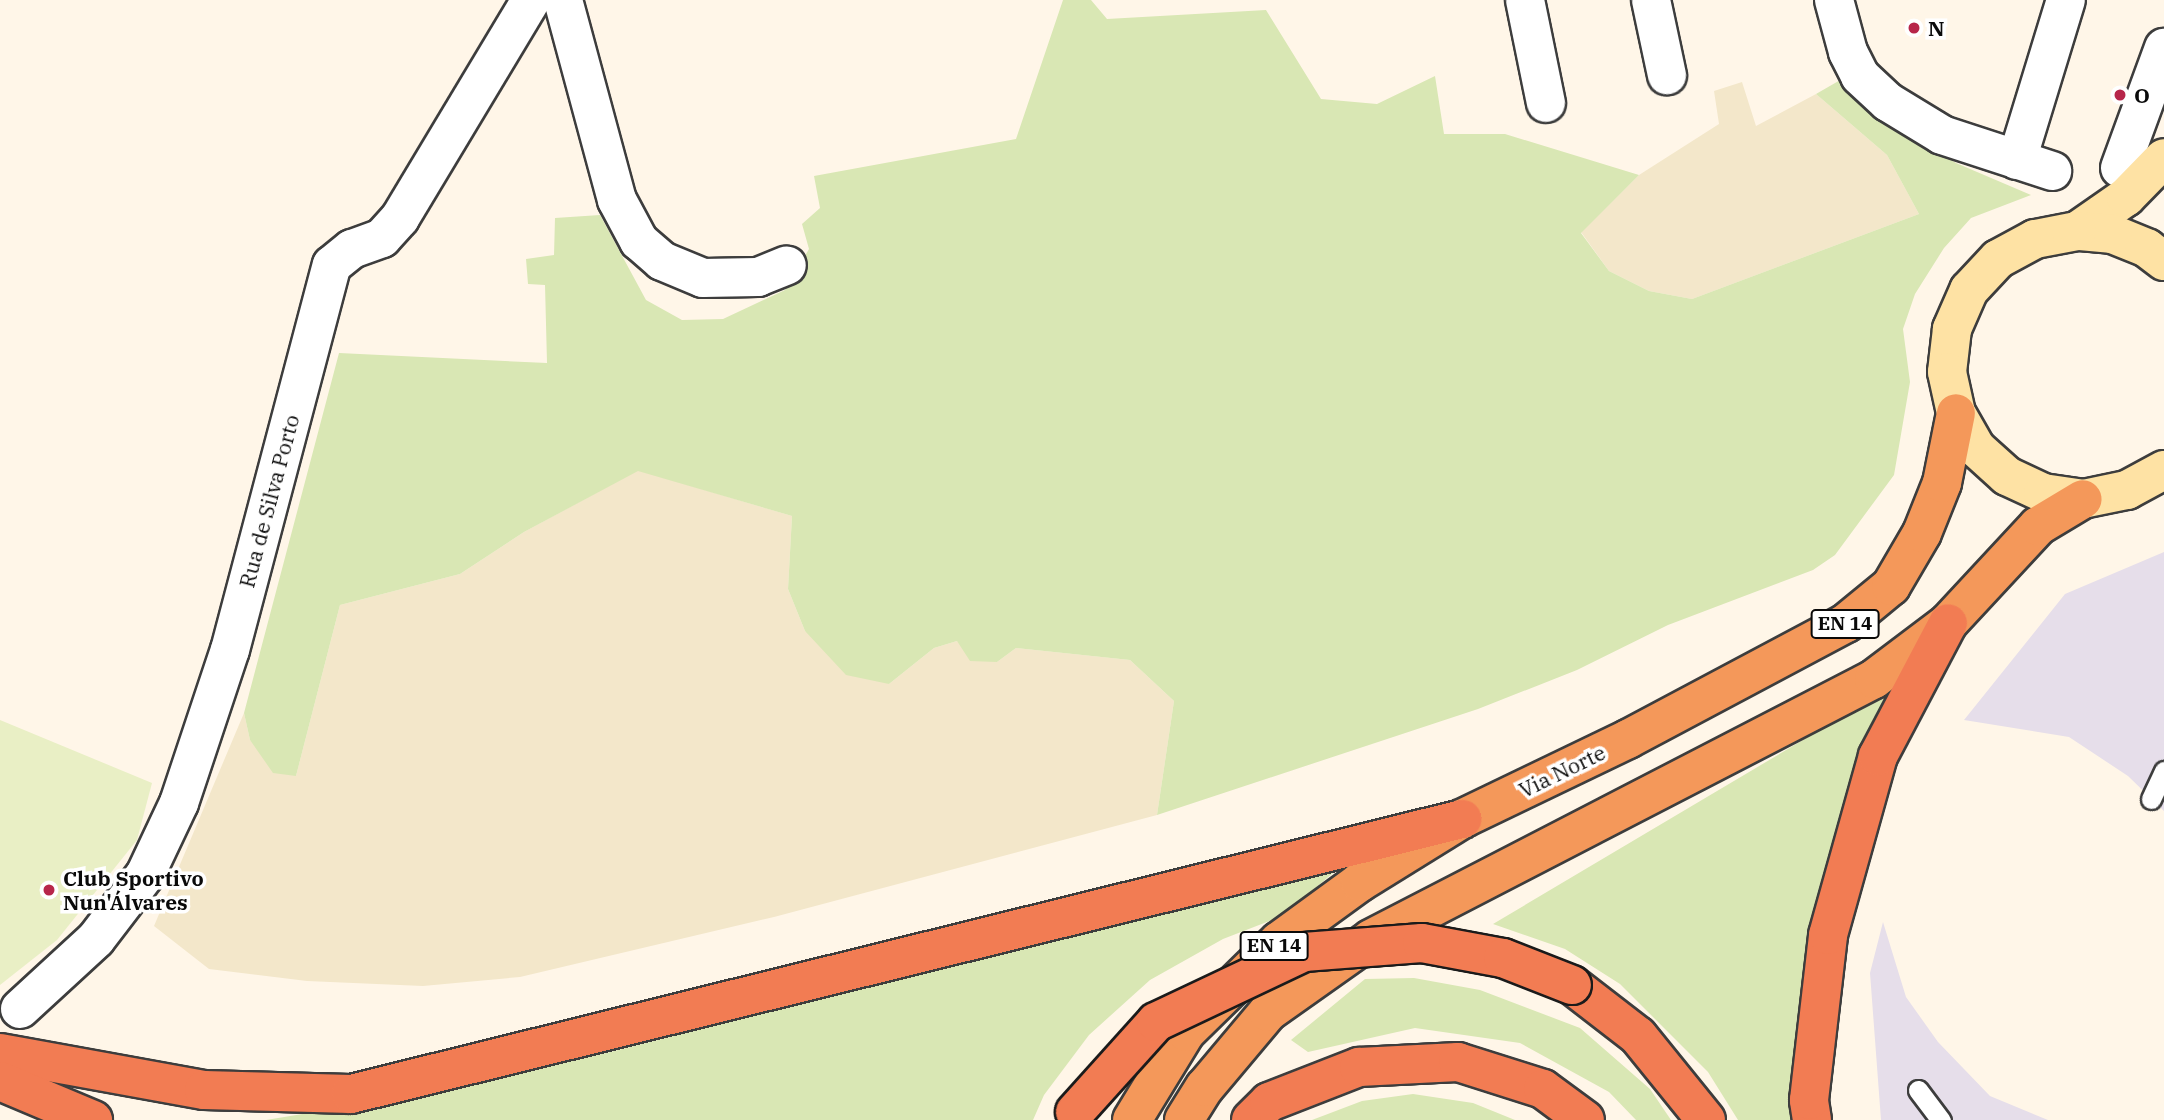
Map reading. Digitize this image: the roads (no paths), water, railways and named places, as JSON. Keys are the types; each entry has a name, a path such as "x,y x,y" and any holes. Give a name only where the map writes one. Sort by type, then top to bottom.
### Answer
{"highway":[{"name":"Via Norte","path":"1132,1120 1186,1032 1279,941 1360,882 1462,819 1628,739 1855,616 1891,586 1922,533 1942,483 1956,413"},
{"name":"EN 14","path":"1184,1120 1205,1087 1268,1012 1371,939 1874,679 1948,623 2038,526 2083,499"},
{"path":"1812,1120 1810,1100 1832,922 1878,756 1948,623"},
{"path":"0,1053 204,1090 351,1094 1462,819"},
{"path":"1073,1116 1156,1022 1304,952 1422,943 1503,958 1572,985 1638,1036 1706,1120"},
{"path":"1251,1120 1269,1102 1359,1067 1458,1062 1543,1089 1585,1120"},
{"path":"0,1081 93,1120"}],"main road":[{"path":"2077,231 2126,197 2164,158"},
{"path":"2164,261 2147,248 2113,234 2077,231 2035,239 1998,259 1969,290 1951,329 1947,372 1956,413 1976,448 2007,476 2043,493 2083,499 2127,490 2164,470"}],"street":[{"path":"1525,0 1546,103"},
{"path":"1651,0 1667,75"},
{"path":"1834,0 1848,52 1860,76 1888,102 1942,135 2035,166 2066,0"},
{"path":"537,1 617,200 639,241 662,261 703,278 758,277 787,265"},
{"name":"Rua de Silva Porto","path":"20,1009 96,939 145,875 179,803 230,650 331,265 352,249 382,238 400,218 537,1"},
{"path":"2120,168 2164,48"}],"lane":[{"path":"2151,799 2164,771"},
{"path":"1918,1090 1941,1120"}],"place":[{"name":"N","path":"1914,28"},
{"name":"O","path":"2120,95"},
{"name":"Club Sportivo Nun'Álvares","path":"49,890"}]}
